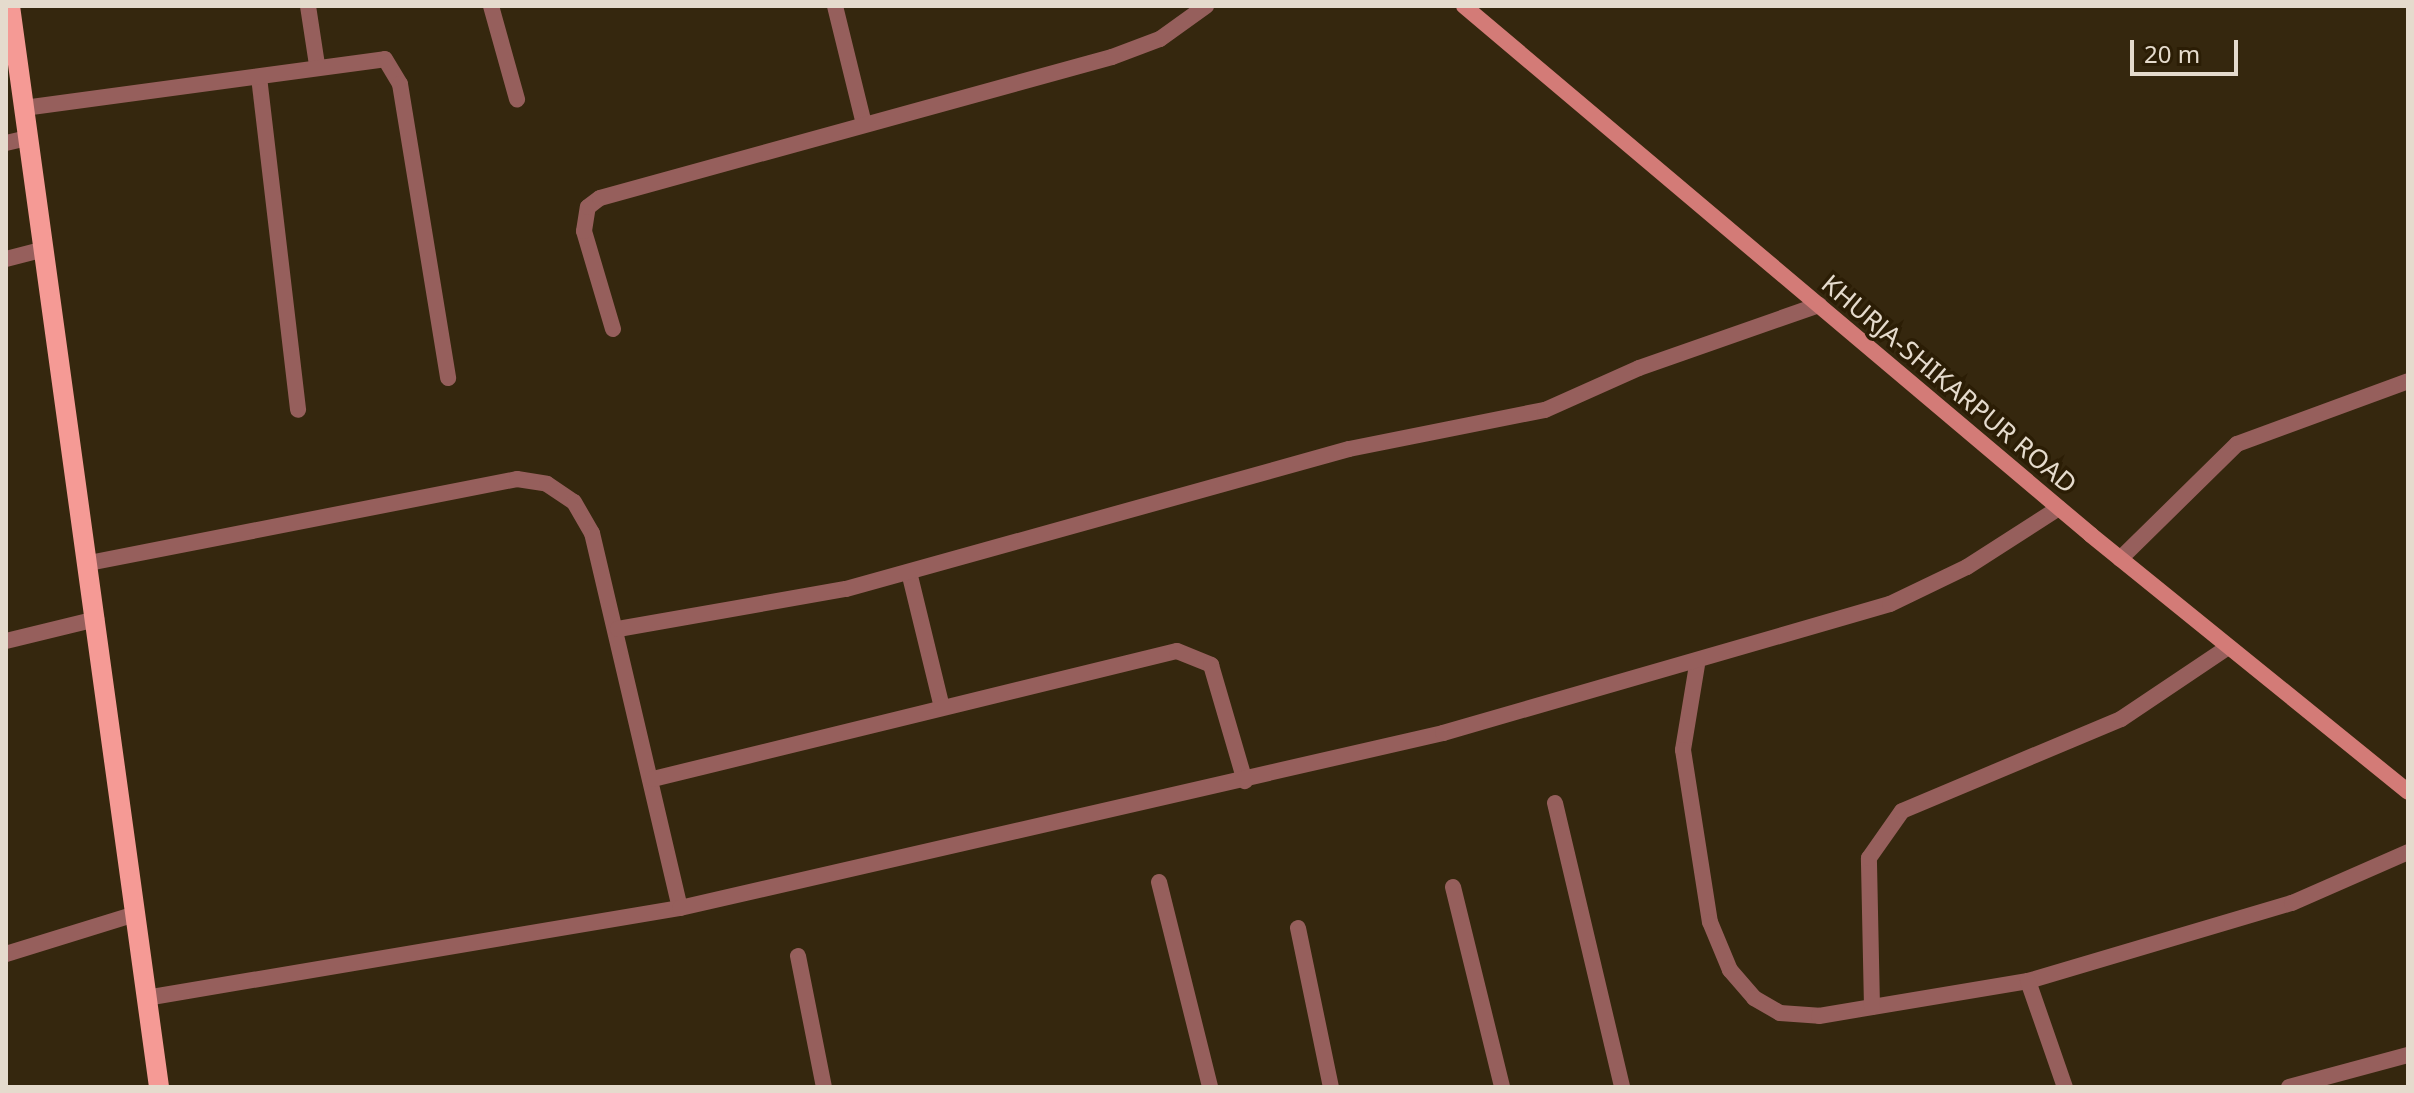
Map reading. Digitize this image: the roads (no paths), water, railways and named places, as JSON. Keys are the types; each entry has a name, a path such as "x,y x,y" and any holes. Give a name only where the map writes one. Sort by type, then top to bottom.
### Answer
{"main road":[{"path":"10,6 159,1087"}],"street":[{"path":"308,6 317,65"},
{"path":"491,6 517,99"},
{"path":"835,6 864,124"},
{"path":"613,329 584,231 588,207 864,124 1112,57 1160,39 1206,6"},
{"name":"KHURJA-SHIKARPUR ROAD","path":"1464,6 2120,559 2408,792"},
{"path":"24,108 259,77 373,57 396,70 448,378"},
{"path":"259,77 298,410"},
{"path":"6,143 28,138"},
{"path":"6,259 45,249"},
{"path":"618,629 909,572 1349,449 1545,410 1651,363 1819,305"},
{"path":"2120,559 2237,444 2408,381"},
{"path":"89,563 517,479 547,484 574,502 592,533 618,629 680,908"},
{"path":"146,998 680,908 1245,781 1697,665 1890,604 1967,567 2059,508"},
{"path":"909,572 942,707"},
{"path":"6,641 96,619"},
{"path":"1872,1007 1869,858 1902,811 2121,719 2228,647"},
{"path":"653,779 1177,651 1195,653 1218,681 1245,781"},
{"path":"1697,665 1683,750 1710,922 1730,970 1754,998 1780,1013 1872,1007 2028,981 2292,903 2408,852"},
{"path":"1555,803 1622,1087"},
{"path":"1159,882 1210,1087"},
{"path":"1453,887 1502,1087"},
{"path":"6,954 135,914"},
{"path":"1298,928 1331,1087"},
{"path":"798,956 824,1087"},
{"path":"2028,981 2065,1087"},
{"path":"2289,1087 2408,1055"}]}
